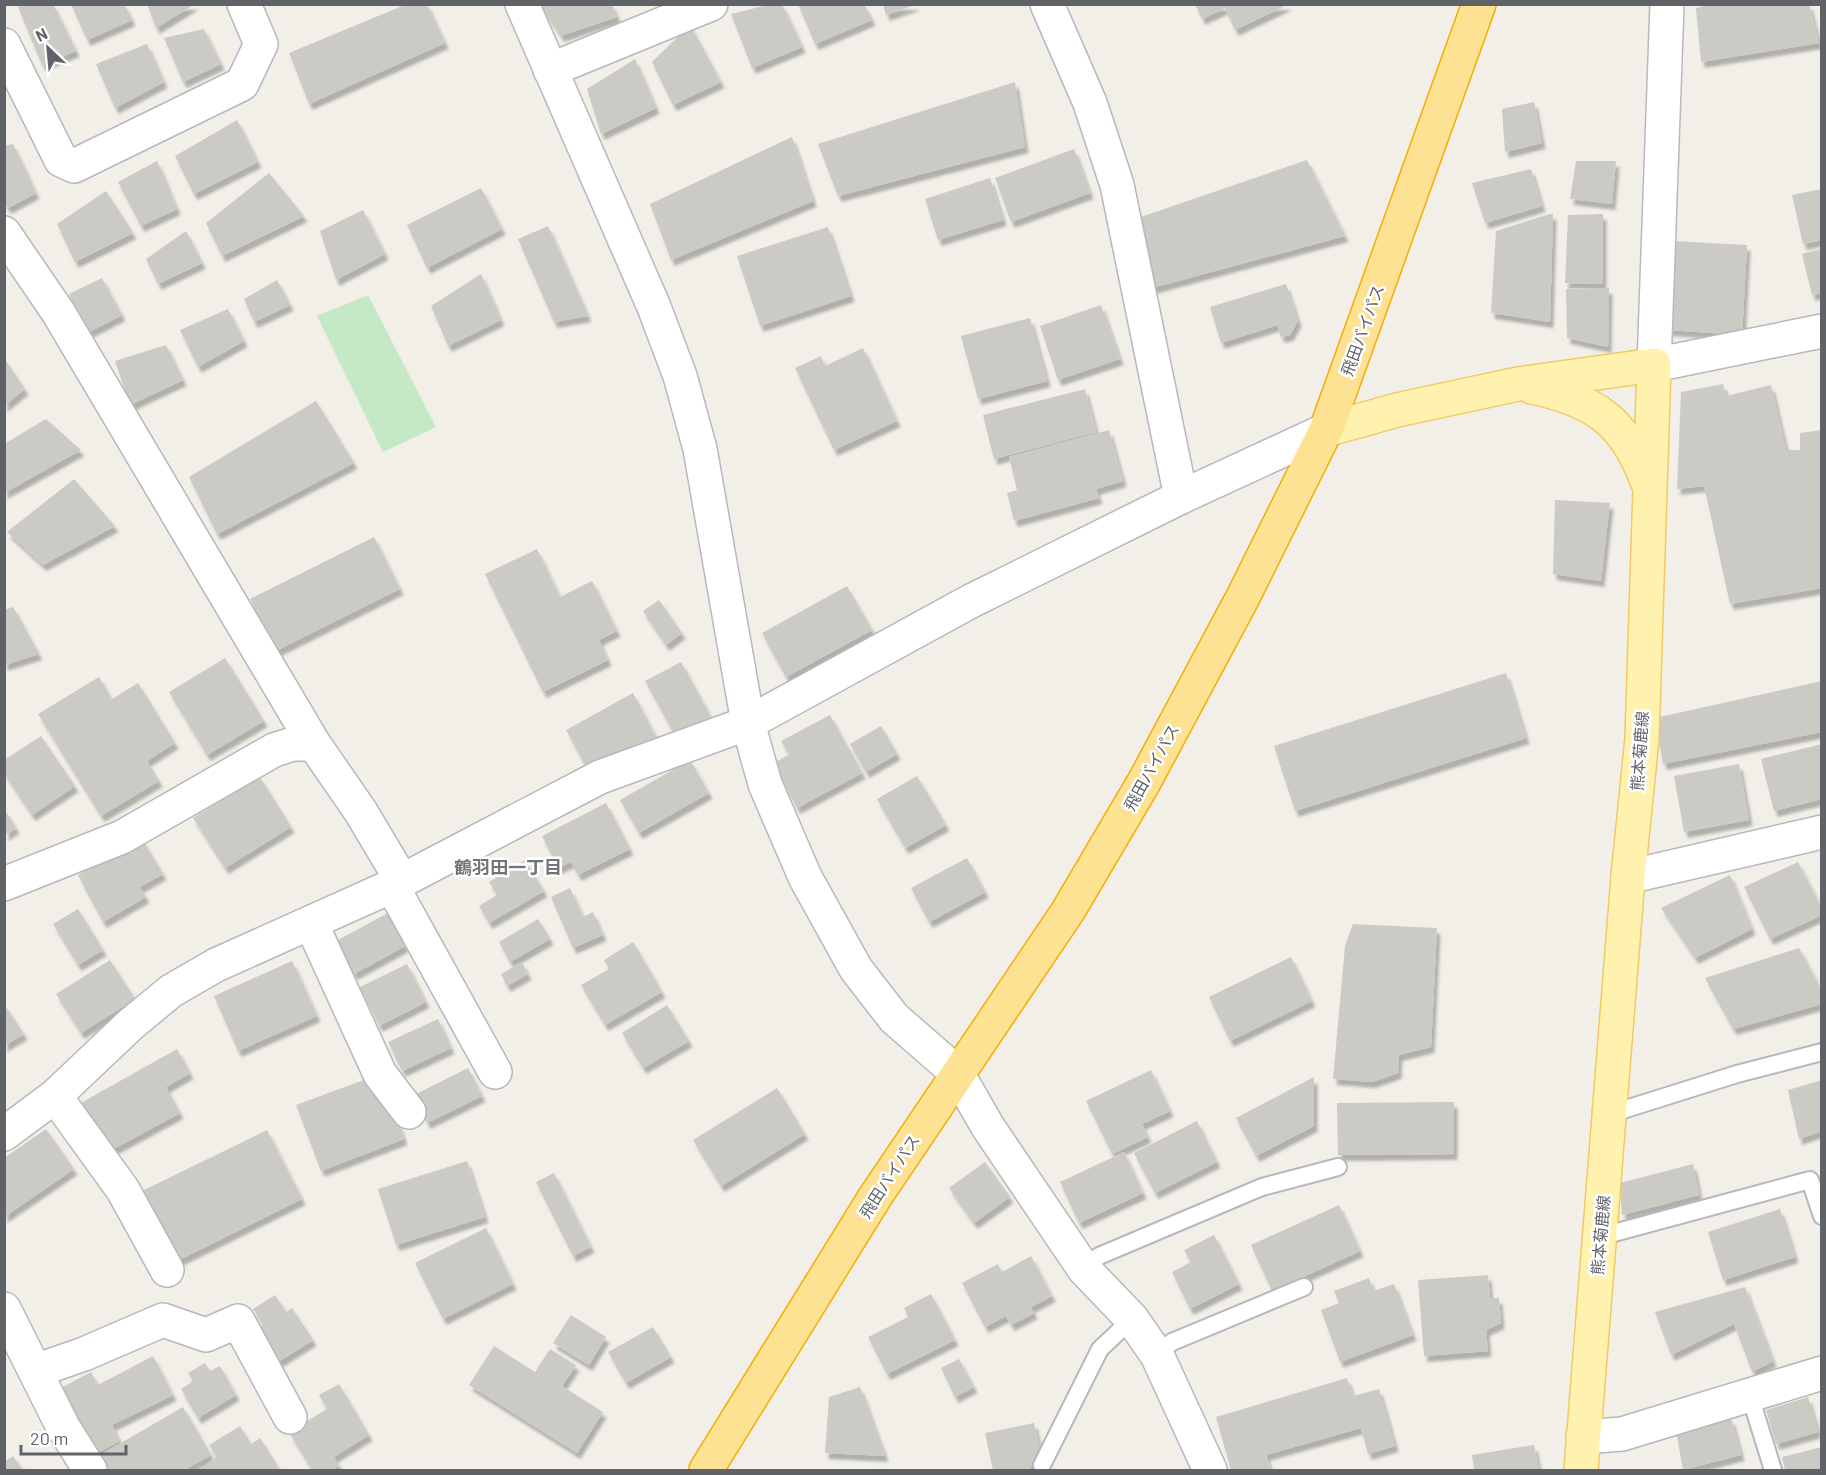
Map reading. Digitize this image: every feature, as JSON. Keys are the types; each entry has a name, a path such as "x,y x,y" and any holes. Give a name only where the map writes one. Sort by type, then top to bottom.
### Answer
{"highway":[{"name":"飛田バイパス","path":"706,1470 875,1197 1068,911 1144,782 1243,597 1326,430 1479,4"}],"main road":[{"path":"1326,430 1397,410 1518,384 1654,365"},
{"name":"熊本菊鹿線","path":"1581,1470 1628,877 1642,738 1654,365"},
{"path":"1518,384 1561,393 1594,410 1622,431 1637,454 1650,489"}],"street":[{"path":"4,45 61,160 74,166 242,84 261,44 244,4"},
{"path":"522,4 654,307 680,375 700,449 748,723 765,784 805,877 855,969 894,1018 957,1073 988,1127 1084,1269 1132,1320 1157,1355 1210,1470"},
{"path":"550,70 711,4"},
{"path":"1047,4 1090,103 1117,185 1180,497"},
{"path":"1667,4 1654,365 1821,331"},
{"path":"4,233 58,312 314,744 361,812 495,1072"},
{"path":"4,1134 54,1096 130,1025 171,991 216,965 397,884 600,777 748,723 971,602 1180,497 1326,430"},
{"path":"4,884 122,837 274,750 293,744 314,744"},
{"path":"1628,877 1821,832"},
{"path":"311,923 380,1074 409,1112"},
{"path":"54,1096 123,1190 167,1270"},
{"path":"4,1309 63,1427 90,1470"},
{"path":"35,1371 84,1354 163,1320 206,1335 238,1321 290,1417"},
{"path":"1583,1437 1622,1434 1821,1373"}],"lane":[{"path":"1610,1114 1737,1074 1821,1052"},
{"path":"1084,1269 1099,1256 1262,1187 1338,1167"},
{"path":"1599,1237 1810,1180 1821,1216"},
{"path":"1157,1355 1172,1342 1304,1287"},
{"path":"1042,1465 1100,1349 1132,1320"},
{"path":"1750,1396 1773,1470"}],"green space":[{"path":"368,295 436,427 383,452 317,316"}],"building":[{"path":"23,4 53,4 76,51 42,65 18,7"},
{"path":"71,4 124,4 132,20 87,40"},
{"path":"147,4 195,4 156,28"},
{"path":"407,4 427,4 445,43 309,104 289,53"},
{"path":"539,4 612,4 617,17 561,36"},
{"path":"771,4 782,4 802,47 752,68 731,14"},
{"path":"798,4 864,4 872,20 815,44"},
{"path":"883,4 915,4 915,5 886,15"},
{"path":"1195,4 1289,4 1235,30 1225,8 1202,19"},
{"path":"1713,4 1809,4 1819,43 1701,62 1696,8"},
{"path":"690,25 721,82 673,105 652,62"},
{"path":"204,29 221,64 183,82 164,38"},
{"path":"147,44 164,82 115,108 96,64"},
{"path":"635,59 656,108 601,134 587,89"},
{"path":"1015,82 1025,147 838,196 818,144"},
{"path":"1534,102 1542,143 1505,152 1502,109"},
{"path":"237,120 258,162 194,194 175,156"},
{"path":"792,137 813,201 671,260 650,204"},
{"path":"13,144 36,193 8,208 4,203 4,146"},
{"path":"1074,149 1090,193 1011,222 995,178"},
{"path":"1307,160 1345,236 1152,288 1135,219"},
{"path":"157,161 177,209 141,226 118,182"},
{"path":"1576,161 1616,161 1612,204 1570,199"},
{"path":"1531,169 1542,206 1485,223 1472,183"},
{"path":"269,173 304,216 222,256 206,223"},
{"path":"990,178 1003,220 938,240 925,199"},
{"path":"481,188 502,229 427,268 407,225"},
{"path":"1822,189 1822,240 1803,244 1792,195"},
{"path":"106,191 133,233 75,262 57,224"},
{"path":"363,210 385,254 336,280 320,231"},
{"path":"1553,213 1550,322 1491,313 1496,231"},
{"path":"1603,214 1603,284 1565,283 1568,215"},
{"path":"548,226 588,316 554,322 518,239"},
{"path":"828,227 851,296 760,326 737,256"},
{"path":"186,231 202,263 158,284 146,259"},
{"path":"1674,241 1747,245 1742,335 1668,330"},
{"path":"1822,249 1822,293 1812,295 1802,254"},
{"path":"481,274 501,320 448,346 431,306"},
{"path":"102,278 122,315 87,333 69,294"},
{"path":"277,280 290,305 254,322 244,299"},
{"path":"1286,284 1298,321 1290,335 1281,337 1277,325 1221,343 1210,307"},
{"path":"1609,288 1608,347 1567,338 1566,289"},
{"path":"1101,305 1120,359 1058,380 1040,326"},
{"path":"228,309 244,341 198,367 180,330"},
{"path":"1030,318 1047,381 978,399 961,336"},
{"path":"166,345 183,380 130,405 115,361"},
{"path":"863,348 897,421 834,450 795,368 821,356 825,366"},
{"path":"4,358 25,389 4,406"},
{"path":"1723,384 1726,396 1771,385 1786,450 1800,450 1800,433 1822,430 1822,588 1730,604 1704,486 1677,489 1681,392"},
{"path":"1085,389 1096,432 994,459 983,415"},
{"path":"316,401 354,463 217,534 189,477"},
{"path":"46,419 81,450 4,493 4,444"},
{"path":"1109,430 1123,481 1096,489 1099,498 1014,521 1007,493 1017,490 1009,457"},
{"path":"74,479 115,526 43,565 7,532"},
{"path":"1555,500 1610,503 1601,581 1553,574"},
{"path":"374,537 400,589 276,651 250,599"},
{"path":"537,549 560,597 592,581 617,631 599,640 608,660 543,692 485,574"},
{"path":"847,586 872,630 786,677 762,633"},
{"path":"659,600 682,633 666,645 643,611"},
{"path":"13,607 39,654 4,665 4,610"},
{"path":"225,658 264,721 207,755 169,692"},
{"path":"681,662 711,717 676,737 645,681"},
{"path":"1506,673 1526,738 1295,811 1274,746"},
{"path":"99,677 112,699 138,683 175,743 147,761 159,781 101,816 38,714"},
{"path":"1822,681 1822,732 1663,764 1655,718"},
{"path":"633,693 657,739 591,776 566,730"},
{"path":"830,715 862,773 797,808 773,763 789,755 781,741"},
{"path":"881,726 897,754 866,772 850,744"},
{"path":"41,736 75,786 32,815 4,773 4,760"},
{"path":"1822,744 1822,799 1774,811 1761,759"},
{"path":"690,760 709,793 639,833 620,800"},
{"path":"1739,764 1749,820 1684,832 1674,776"},
{"path":"917,776 946,825 905,848 877,799"},
{"path":"260,777 291,827 225,868 193,818"},
{"path":"606,803 630,849 578,875 571,862 558,868 542,836"},
{"path":"5,810 16,828 5,835"},
{"path":"142,839 163,874 140,887 146,897 103,922 78,875"},
{"path":"967,858 985,892 929,922 911,888"},
{"path":"525,860 544,891 489,923 479,906 497,895 489,882"},
{"path":"1798,862 1822,909 1822,915 1770,939 1744,887"},
{"path":"1730,875 1752,929 1695,958 1661,908"},
{"path":"570,888 583,917 593,912 603,935 573,948 551,897"},
{"path":"78,909 103,950 78,965 53,924"},
{"path":"388,913 405,946 354,974 336,941"},
{"path":"538,919 550,939 510,962 499,942"},
{"path":"1353,924 1437,928 1431,1047 1399,1055 1398,1073 1372,1082 1333,1079 1345,946"},
{"path":"633,942 662,992 605,1025 581,985 609,969 604,960"},
{"path":"1799,948 1822,991 1822,1004 1733,1029 1705,978"},
{"path":"1291,957 1312,1001 1230,1041 1209,997"},
{"path":"110,960 135,999 81,1033 56,994"},
{"path":"292,961 317,1016 238,1051 214,996"},
{"path":"522,962 528,974 507,986 501,974"},
{"path":"407,964 426,1002 379,1026 360,987"},
{"path":"4,1004 24,1034 4,1046"},
{"path":"667,1005 689,1041 643,1068 622,1033"},
{"path":"438,1019 451,1048 402,1071 388,1042"},
{"path":"177,1049 190,1073 166,1087 180,1113 106,1153 79,1104"},
{"path":"468,1068 482,1096 427,1123 414,1095"},
{"path":"1151,1070 1170,1111 1142,1124 1148,1137 1112,1154 1086,1101"},
{"path":"380,1074 404,1139 321,1171 296,1105"},
{"path":"1314,1077 1314,1126 1256,1156 1236,1118"},
{"path":"1822,1080 1822,1131 1799,1139 1788,1090"},
{"path":"777,1088 805,1134 721,1186 693,1140"},
{"path":"1454,1102 1454,1154 1338,1155 1337,1103"},
{"path":"1197,1121 1217,1162 1155,1193 1134,1153"},
{"path":"46,1129 74,1169 4,1217 4,1158"},
{"path":"267,1130 302,1199 175,1262 140,1192"},
{"path":"1124,1152 1143,1193 1079,1223 1060,1182"},
{"path":"467,1161 485,1217 396,1245 378,1189"},
{"path":"985,1162 1010,1197 974,1223 949,1188"},
{"path":"1693,1164 1699,1195 1622,1215 1620,1183"},
{"path":"554,1173 591,1247 573,1256 536,1182"},
{"path":"1339,1205 1360,1251 1272,1291 1251,1245"},
{"path":"1780,1209 1795,1257 1723,1280 1708,1232"},
{"path":"486,1228 513,1284 443,1319 415,1263"},
{"path":"1214,1235 1239,1284 1190,1309 1172,1272 1191,1262 1184,1250"},
{"path":"1031,1256 1052,1296 1031,1307 1034,1313 1011,1325 1006,1316 985,1327 962,1283 998,1264 1002,1272"},
{"path":"1488,1275 1490,1298 1499,1298 1501,1323 1486,1330 1488,1351 1424,1356 1418,1280"},
{"path":"1369,1278 1374,1291 1394,1284 1413,1335 1340,1362 1321,1310 1339,1303 1334,1291"},
{"path":"1745,1287 1773,1361 1752,1372 1734,1324 1671,1355 1655,1312"},
{"path":"931,1294 955,1340 887,1374 868,1337 908,1317 904,1308"},
{"path":"275,1295 286,1312 292,1308 313,1340 278,1362 257,1329 263,1325 253,1309"},
{"path":"571,1315 606,1337 589,1365 553,1343"},
{"path":"653,1327 671,1357 626,1383 608,1352"},
{"path":"494,1346 535,1372 550,1349 576,1365 562,1386 603,1412 577,1453 469,1385"},
{"path":"153,1356 173,1395 112,1425 120,1441 93,1455 59,1389 91,1372 98,1385"},
{"path":"959,1359 974,1387 955,1397 941,1368"},
{"path":"205,1363 210,1371 220,1366 236,1395 198,1418 181,1389 193,1381 188,1373"},
{"path":"1347,1378 1353,1396 1379,1389 1395,1446 1368,1454 1361,1428 1266,1455 1271,1470 1231,1470 1216,1417"},
{"path":"339,1384 369,1435 334,1457 339,1466 331,1470 312,1470 289,1432 327,1409 319,1395"},
{"path":"860,1387 885,1456 825,1453 829,1397"},
{"path":"1808,1397 1818,1432 1776,1444 1766,1410"},
{"path":"183,1407 211,1455 184,1470 109,1470 100,1455"},
{"path":"1731,1418 1741,1455 1683,1470 1677,1436"},
{"path":"1034,1423 1040,1450 1029,1470 993,1470 985,1433"},
{"path":"240,1426 251,1444 260,1438 280,1470 199,1470 217,1457 209,1445"},
{"path":"1534,1445 1539,1470 1474,1470 1472,1455"},
{"path":"1822,1447 1822,1470 1785,1470 1782,1457"},
{"path":"13,1456 23,1470 4,1470 4,1462"}],"district":[{"name":"鶴羽田一丁目","path":"508,867"}]}
